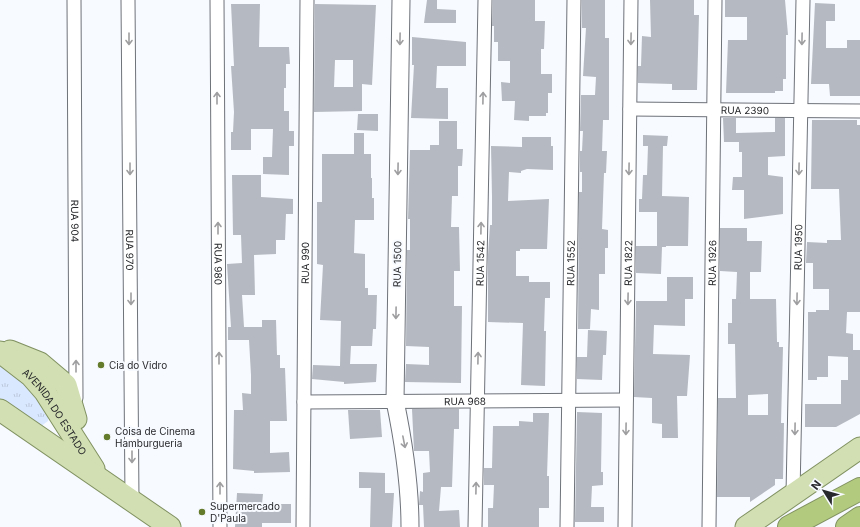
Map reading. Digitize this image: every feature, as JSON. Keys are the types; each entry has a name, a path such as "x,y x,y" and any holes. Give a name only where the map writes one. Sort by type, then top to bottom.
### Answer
{"highway":[{"path":"788,527 860,489"},
{"path":"817,527 860,497"},
{"path":"846,527 860,518"}],"main road":[{"path":"0,347 40,363 66,385 76,419"},
{"name":"AVENIDA DO ESTADO","path":"0,352 32,376 45,392 101,479"},
{"name":"AVENIDA DO ESTADO","path":"0,410 170,527"},
{"path":"746,527 860,448"}],"street":[{"name":"RUA 904","path":"74,0 76,442"},
{"name":"RUA 970","path":"128,0 132,500"},
{"name":"RUA 980","path":"217,0 220,527"},
{"name":"RUA 990","path":"303,527 307,0"},
{"name":"RUA 1500","path":"401,0 395,402 408,473 410,527"},
{"name":"RUA 1542","path":"475,527 485,0"},
{"name":"RUA 1552","path":"566,527 574,0"},
{"name":"RUA 1822","path":"625,527 631,0"},
{"name":"RUA 1926","path":"709,527 715,0"},
{"name":"RUA 1950","path":"793,494 802,0"},
{"name":"RUA 2390","path":"630,109 860,111"},
{"name":"RUA 968","path":"304,402 626,400"}],"green space":[{"path":"0,363 37,394 49,411 48,421 40,427 0,404"}],"building":[{"path":"427,0 437,0 437,9 456,10 456,23 424,23"},
{"path":"493,0 535,0 535,21 545,21 544,49 541,49 541,74 552,74 552,93 548,93 548,113 546,113 546,116 529,116 529,121 514,120 515,101 502,101 501,82 510,83 510,61 498,61 498,42 494,42 494,26 492,26"},
{"path":"582,0 605,0 605,38 609,38 609,120 603,120 602,151 607,151 606,173 604,173 602,229 608,230 608,248 605,248 605,274 599,274 599,310 591,309 590,329 578,329 579,192 582,192 580,151 582,151 583,131 580,131 581,95 595,95 596,77 583,76 586,28 582,28"},
{"path":"650,0 694,0 694,15 699,15 697,90 672,90 672,84 638,83 638,66 641,66 642,36 651,37"},
{"path":"725,0 785,0 788,35 786,35 786,79 783,79 783,91 775,91 775,93 726,93 728,40 747,40 747,17 725,17"},
{"path":"815,3 835,4 835,21 826,21 826,48 847,48 847,40 860,40 860,96 830,96 829,84 811,84"},
{"path":"231,4 260,4 259,47 289,47 290,64 286,64 284,111 289,111 289,131 294,131 294,146 289,146 289,175 263,174 263,157 272,157 273,129 251,129 251,150 231,150 231,132 233,132 234,112 231,66 234,66"},
{"path":"315,4 376,5 372,85 362,84 362,111 314,112","holes":["335,60 353,60 353,87 334,87"]},
{"path":"412,37 466,42 466,66 437,66 436,88 448,88 448,119 411,118 414,65 412,65"},
{"path":"358,114 378,114 378,131 357,130"},
{"path":"723,118 736,118 736,133 775,132 775,118 785,118 785,156 768,157 768,175 783,177 783,214 744,219 744,190 732,190 733,177 742,177 742,152 739,152 739,142 724,142"},
{"path":"812,120 857,120 857,125 860,125 860,312 847,312 846,333 853,334 853,350 860,350 860,414 836,427 805,427 805,404 841,404 841,380 848,380 848,357 828,356 828,377 817,377 817,380 808,380 808,312 816,312 816,310 829,310 829,289 813,289 813,263 806,263 807,242 827,243 827,240 841,240 839,189 811,189"},
{"path":"439,121 457,121 457,149 463,149 462,166 458,166 458,196 452,196 451,227 459,227 460,271 454,271 454,306 462,306 461,383 405,382 406,364 429,365 429,347 406,346 407,250 410,250 410,219 408,219 410,150 430,150 430,145 439,145"},
{"path":"354,133 364,133 364,154 371,154 374,220 355,220 354,253 365,254 365,288 368,288 368,295 377,295 376,329 373,329 372,346 351,346 350,364 377,364 376,382 344,384 344,382 312,379 313,365 340,366 341,321 320,320 323,265 317,264 317,202 322,202 322,154 354,154"},
{"path":"643,135 668,136 667,146 663,146 662,196 689,197 688,246 662,247 661,274 636,273 636,246 657,246 657,212 639,212 639,199 642,199 643,175 647,175 648,146 643,146"},
{"path":"522,137 551,137 551,146 553,146 553,170 527,169 521,171 521,173 509,172 508,201 549,199 547,249 520,249 520,251 516,251 516,276 529,276 529,282 550,282 550,298 545,298 545,386 521,385 523,323 488,322 488,255 490,225 492,225 491,146 522,147"},
{"path":"232,175 261,175 261,197 293,199 293,214 286,214 285,240 276,240 276,254 254,255 255,295 242,295 244,327 262,327 262,320 276,320 277,355 280,355 280,368 285,368 287,421 270,421 270,453 289,452 290,472 254,473 254,471 233,469 234,410 243,410 242,393 251,394 251,375 249,340 228,340 228,327 231,327 227,264 242,263 241,235 233,235"},
{"path":"720,228 747,228 747,241 762,241 761,272 750,272 750,299 776,299 777,342 779,342 779,347 783,347 781,423 784,423 783,479 775,479 775,485 750,502 750,497 717,497 718,398 736,398 735,344 728,344 728,323 732,323 732,299 736,299 737,272 720,271","holes":["768,394 768,415 748,415 748,395"]},
{"path":"667,277 693,277 693,299 685,299 685,326 654,325 653,354 690,355 687,396 677,396 678,438 662,438 662,424 652,423 652,398 634,397 636,301 667,301"},
{"path":"588,330 607,331 606,355 603,355 602,380 577,379 577,357 587,357"},
{"path":"412,409 459,409 459,429 454,429 452,487 441,487 439,511 459,510 460,527 424,527 423,505 419,505 420,491 423,492 423,473 430,472 429,451 414,451"},
{"path":"348,410 380,410 382,437 350,439"},
{"path":"577,412 602,413 601,472 603,472 603,485 592,486 591,507 604,507 604,522 575,522"},
{"path":"533,413 549,413 547,476 549,476 549,508 539,508 539,527 488,527 488,508 493,508 494,485 484,485 484,468 492,468 493,426 519,426 519,421 533,422"},
{"path":"359,472 385,473 385,493 394,493 392,527 370,527 371,488 359,488"},
{"path":"237,493 263,494 262,504 291,504 291,523 262,523 262,527 235,527"}],"place":[{"name":"Cia do Vidro","path":"101,365"},
{"name":"Coisa de Cinema Hamburgueria","path":"107,437"},
{"name":"Supermercado D'Paula","path":"202,512"}]}
